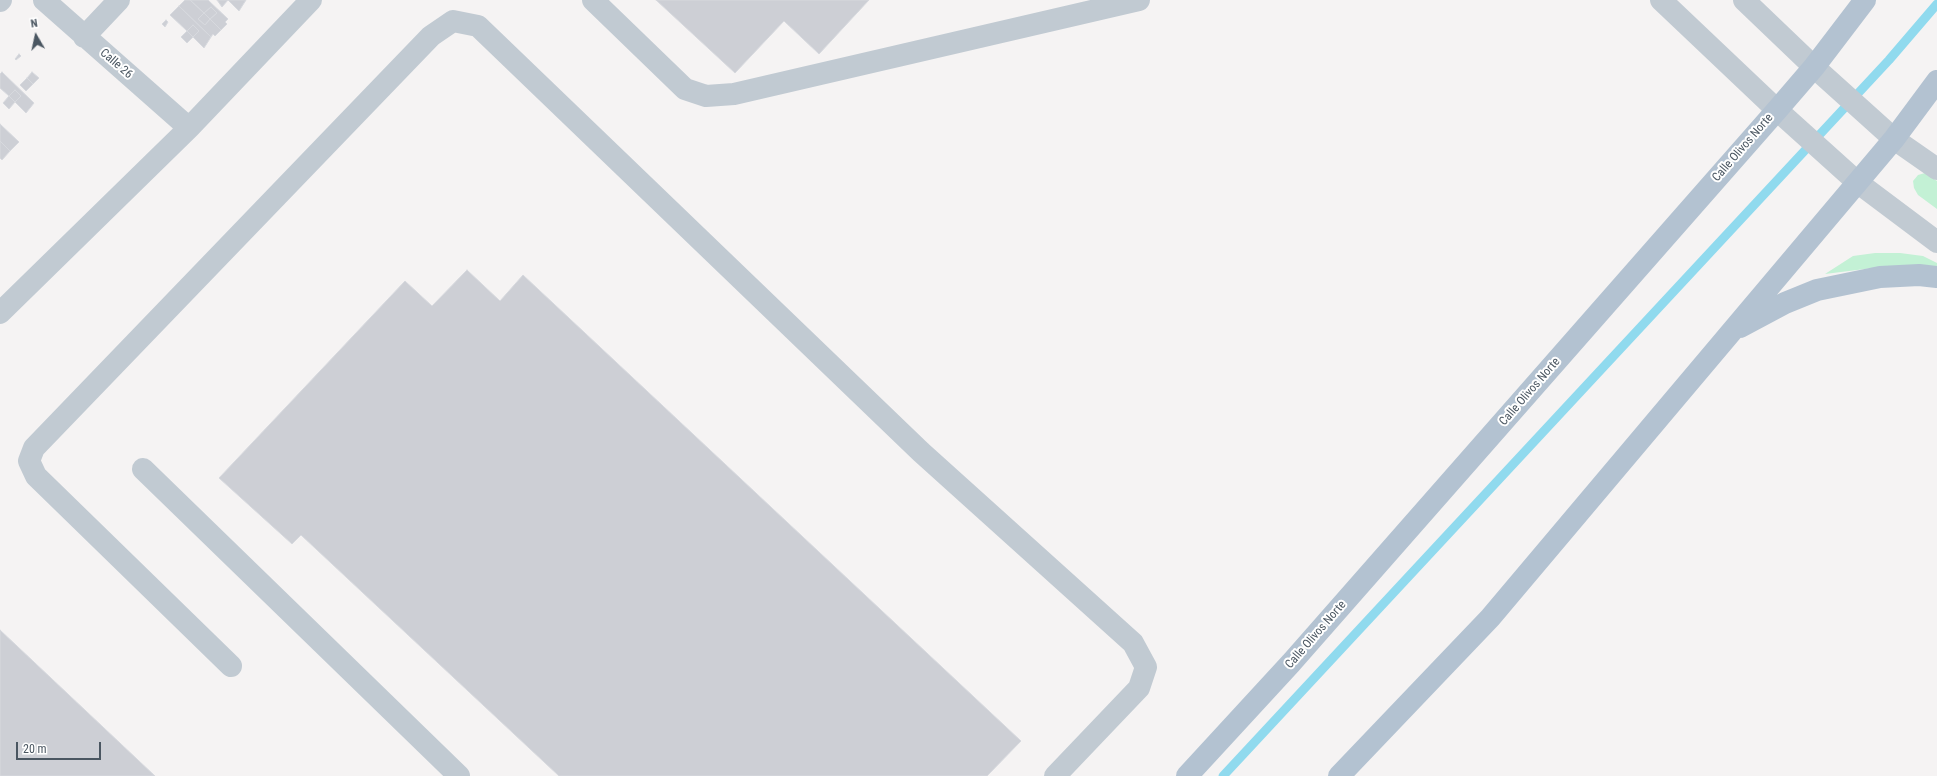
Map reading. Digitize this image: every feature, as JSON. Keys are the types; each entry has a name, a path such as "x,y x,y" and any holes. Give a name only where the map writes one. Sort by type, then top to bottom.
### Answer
{"main road":[{"name":"Calle Olivos Norte","path":"1187,776 1292,663 1777,110 1814,67 1864,0"},
{"path":"1339,776 1490,618 1894,139 1937,81"},
{"path":"1730,332 1785,303 1817,290 1880,277 1919,275 1937,277"}],"street":[{"name":"Calle 26","path":"44,0 84,37 189,128"},
{"path":"84,37 119,0"},
{"path":"0,313 189,128 311,0"},
{"path":"593,0 685,89 706,96 734,94 1139,0"},
{"path":"1661,0 1777,110 1857,182 1937,242"},
{"path":"1744,0 1814,67 1894,139 1937,169"},
{"path":"232,666 36,476 29,461 34,448 431,36 453,21 478,26 921,452 1133,643 1146,667 1139,688 1055,776"},
{"path":"143,469 459,776"}],"green space":[{"path":"1925,173 1937,181 1937,209 1918,195 1914,188 1913,181 1918,175"},
{"path":"1875,253 1900,253 1923,256 1937,263 1937,268 1889,266 1825,274 1853,256"}],"building":[{"path":"185,0 190,0 204,13 198,19 205,25 210,19 221,30 215,36 213,34 211,37 179,6"},
{"path":"190,0 208,0 228,19 225,22 227,24 221,30 210,19 217,13 211,7 204,13"},
{"path":"217,0 228,0 222,7"},
{"path":"228,0 246,0 239,11"},
{"path":"656,0 869,0 819,54 784,21 735,73"},
{"path":"179,6 211,37 204,48 193,37 199,31 193,25 187,31 170,15"},
{"path":"211,7 217,13 210,19 204,13"},
{"path":"204,13 210,19 205,25 198,19"},
{"path":"166,20 168,22 165,27 162,24"},
{"path":"193,25 199,31 193,37 187,31"},
{"path":"187,31 193,37 187,43 181,37"},
{"path":"19,54 21,56 16,60 15,59"},
{"path":"2,72 34,103 26,113 15,102 21,96 15,90 9,96 0,88 0,74"},
{"path":"32,72 39,78 33,84 27,78"},
{"path":"27,78 33,84 26,91 20,85"},
{"path":"15,90 21,96 15,102 9,96"},
{"path":"9,96 15,102 9,109 3,103"},
{"path":"0,124 19,142 10,151 0,141"},
{"path":"0,141 10,151 2,160 0,158"},
{"path":"467,270 500,301 523,275 1021,741 987,776 559,776 301,535 292,544 219,478 405,281 432,306"},
{"path":"0,630 155,776 0,776"}],"waterway":[{"path":"1223,776 1889,60 1937,4"}]}
